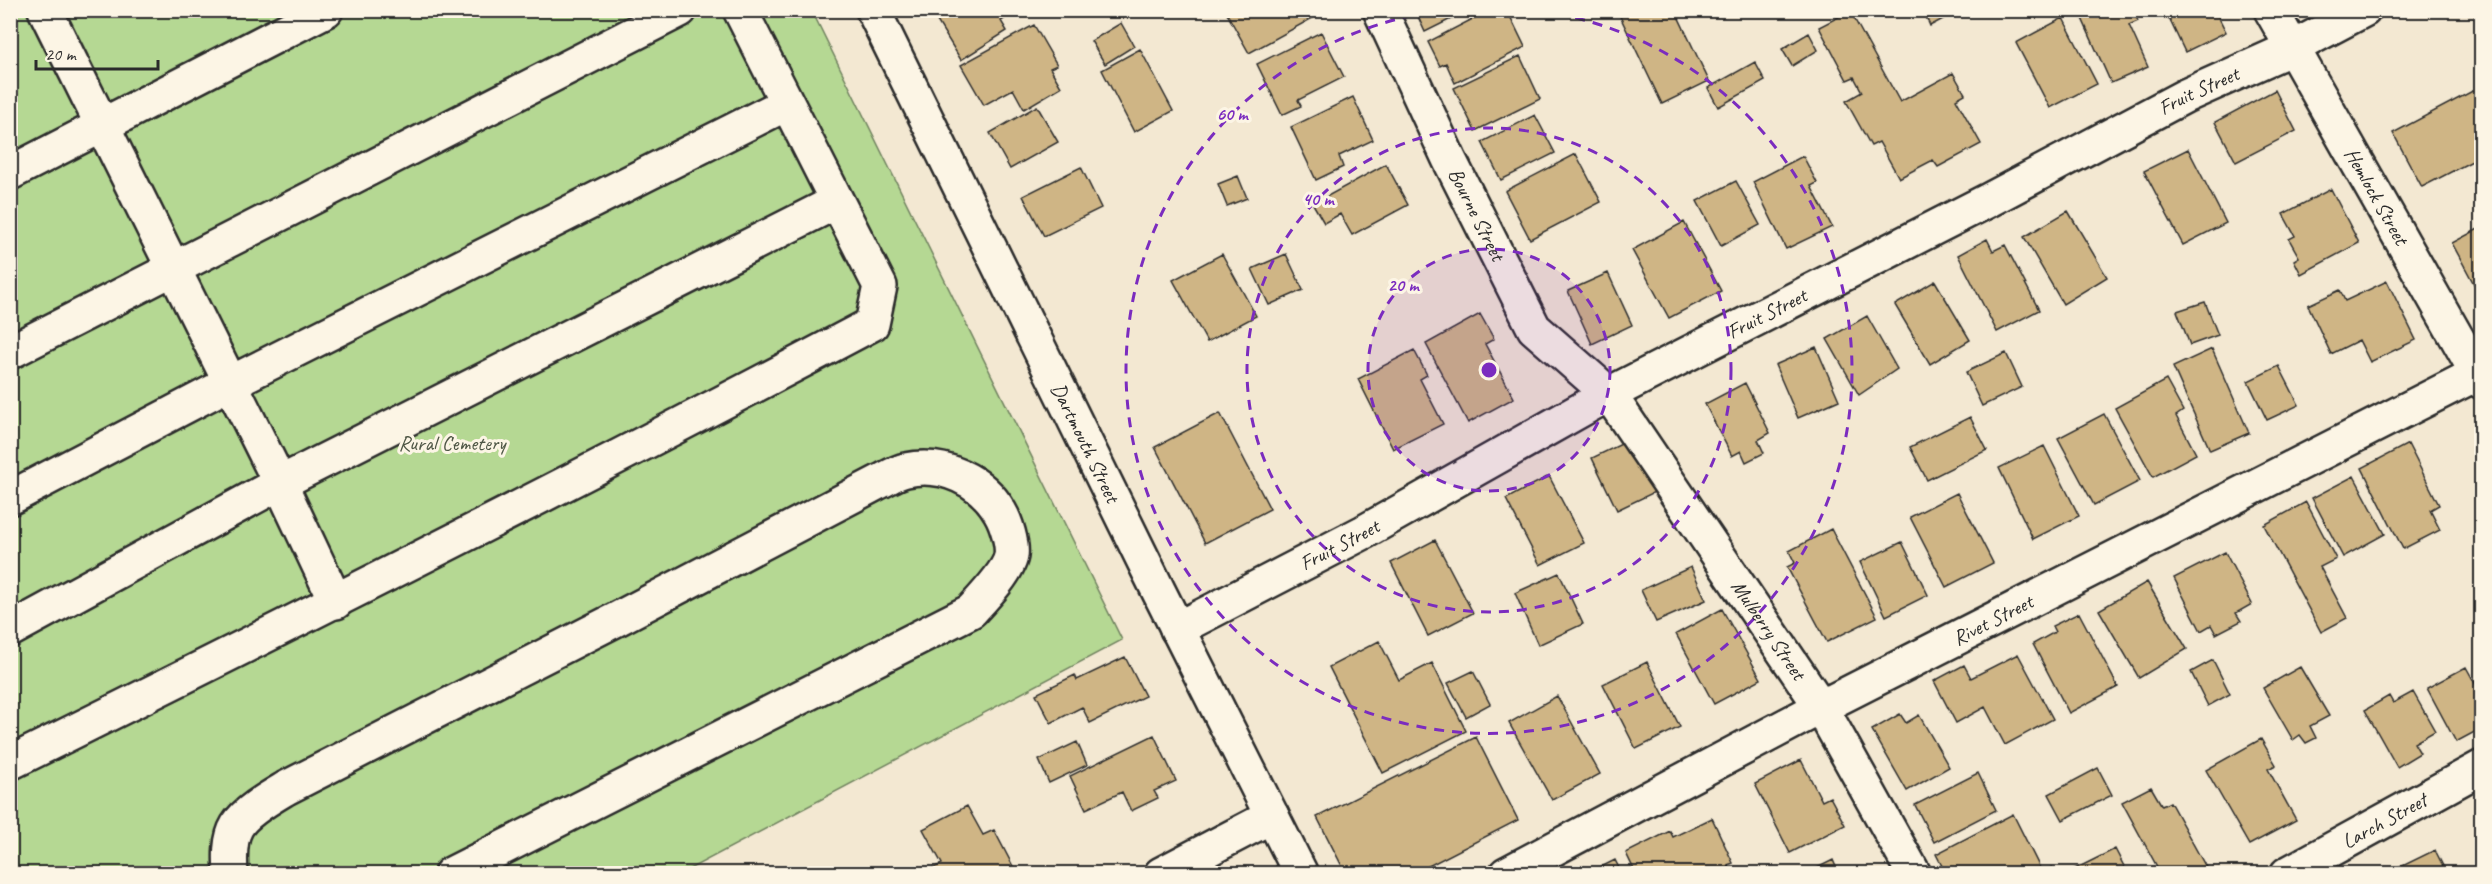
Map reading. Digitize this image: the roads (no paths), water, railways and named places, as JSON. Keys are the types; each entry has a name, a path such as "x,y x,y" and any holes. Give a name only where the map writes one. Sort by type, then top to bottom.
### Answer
{"street":[{"path":"45,10 280,483 336,602"},
{"path":"10,173 327,10"},
{"path":"10,352 681,10"},
{"path":"10,762 336,602 639,448 872,324 880,286 740,10"},
{"name":"Dartmouth Street","path":"873,10 1177,628 1302,873"},
{"name":"Bourne Street","path":"1380,10 1449,159 1534,328 1609,394"},
{"name":"Hemlock Street","path":"2271,10 2480,375"},
{"name":"Fruit Street","path":"1177,628 1364,532 1609,394 1989,200 2185,96 2292,48 2364,10"},
{"path":"10,498 230,383 786,104"},
{"path":"10,630 280,483 836,202"},
{"name":"Rivet Street","path":"1506,873 1821,706 2480,375"},
{"name":"Mulberry Street","path":"1609,394 1821,706 1914,873"},
{"path":"231,873 230,851 236,826 259,805 285,788 617,619 877,483 906,470 938,469 969,479 991,497 1007,524 1011,556 993,589 971,611 451,873"},
{"name":"Larch Street","path":"2287,873 2352,840 2481,767"},
{"path":"1161,873 1272,816"}],"park label":[{"name":"Rural Cemetery","path":"452,443"}]}
